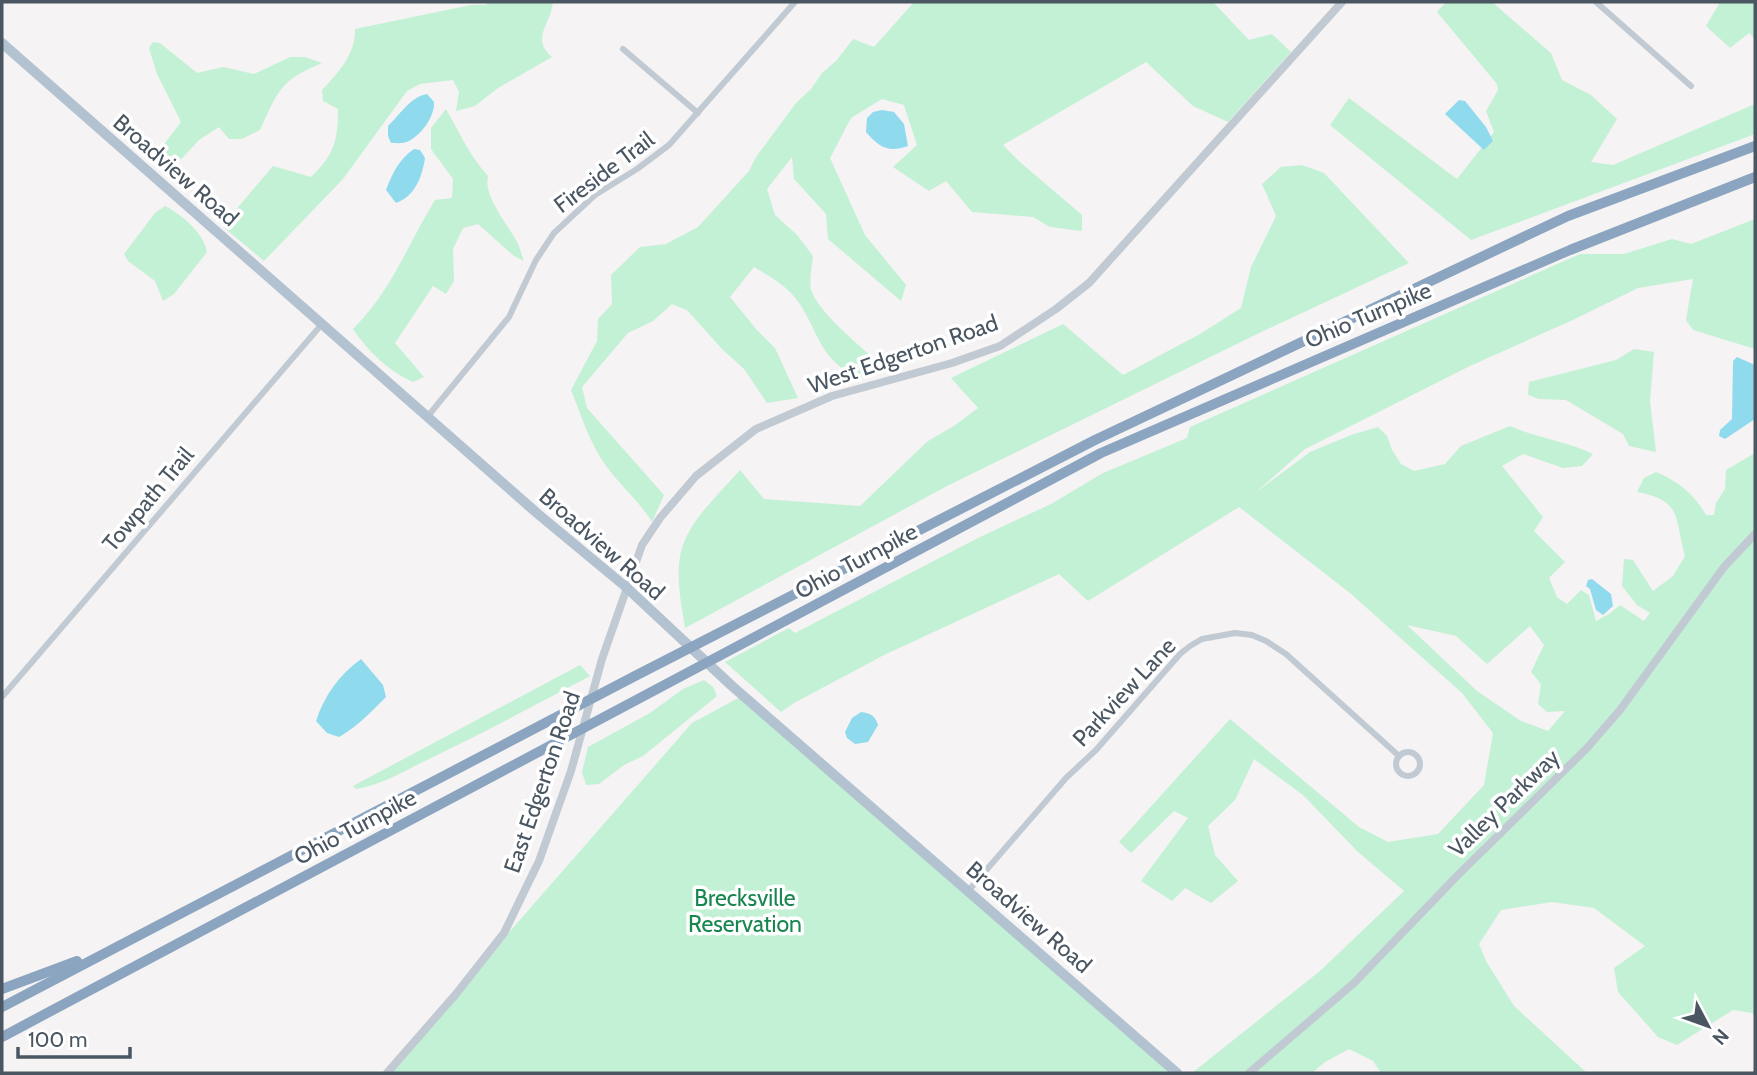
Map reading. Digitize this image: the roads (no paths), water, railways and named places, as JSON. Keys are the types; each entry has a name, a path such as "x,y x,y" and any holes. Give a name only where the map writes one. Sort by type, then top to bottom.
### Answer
{"highway":[{"name":"Ohio Turnpike","path":"2,1007 1095,440 1568,216 1755,146"},
{"name":"Ohio Turnpike","path":"2,1038 1101,453 1570,250 1755,177"},
{"path":"2,989 106,951"}],"main road":[{"name":"Broadview Road","path":"2,43 626,587 732,686 1177,1073"}],"street":[{"name":"Fireside Trail","path":"428,415 509,317 536,260 554,233 595,195 669,145 795,2"},
{"name":"West Edgerton Road","path":"626,587 642,545 660,518 696,476 756,429 832,396 952,363 1000,346 1056,309 1089,283 1342,2"},
{"path":"1597,2 1691,86"},
{"path":"624,49 698,113"},
{"name":"Towpath Trail","path":"2,697 322,324"},
{"name":"Valley Parkway","path":"1249,1073 1354,983 1458,875 1587,748 1620,710 1724,568 1755,534"},
{"name":"East Edgerton Road","path":"387,1073 453,998 504,933 539,861 571,771 602,659 626,587"},
{"name":"Parkview Lane","path":"969,890 1066,778 1096,750 1180,654 1202,639 1235,633 1266,640 1293,660 1399,755"},
{"name":"Parkview Lane","path":"1406,751 1417,755 1421,766 1417,773 1409,776 1401,774 1396,763 1399,755 1406,751"}],"water":[{"path":"427,94 434,102 434,107 427,124 409,141 391,143 388,126 410,103"},
{"path":"1459,100 1465,101 1486,127 1493,141 1484,150 1445,114"},
{"path":"873,112 894,112 904,124 908,146 889,149 875,142 866,132 867,118"},
{"path":"414,149 420,150 425,158 422,172 413,191 396,203 386,190 397,167"},
{"path":"1737,357 1755,365 1755,419 1725,439 1719,436 1720,430 1732,419 1733,361"},
{"path":"1592,579 1611,594 1613,606 1603,615 1596,610 1590,589 1586,586 1588,580"},
{"path":"361,659 383,685 386,697 339,737 327,733 316,721 323,703 340,679"},
{"path":"861,712 872,716 878,725 868,742 855,744 847,738 845,732 852,718"}],"park label":[{"name":"Brecksville Reservation","path":"745,911"}]}
